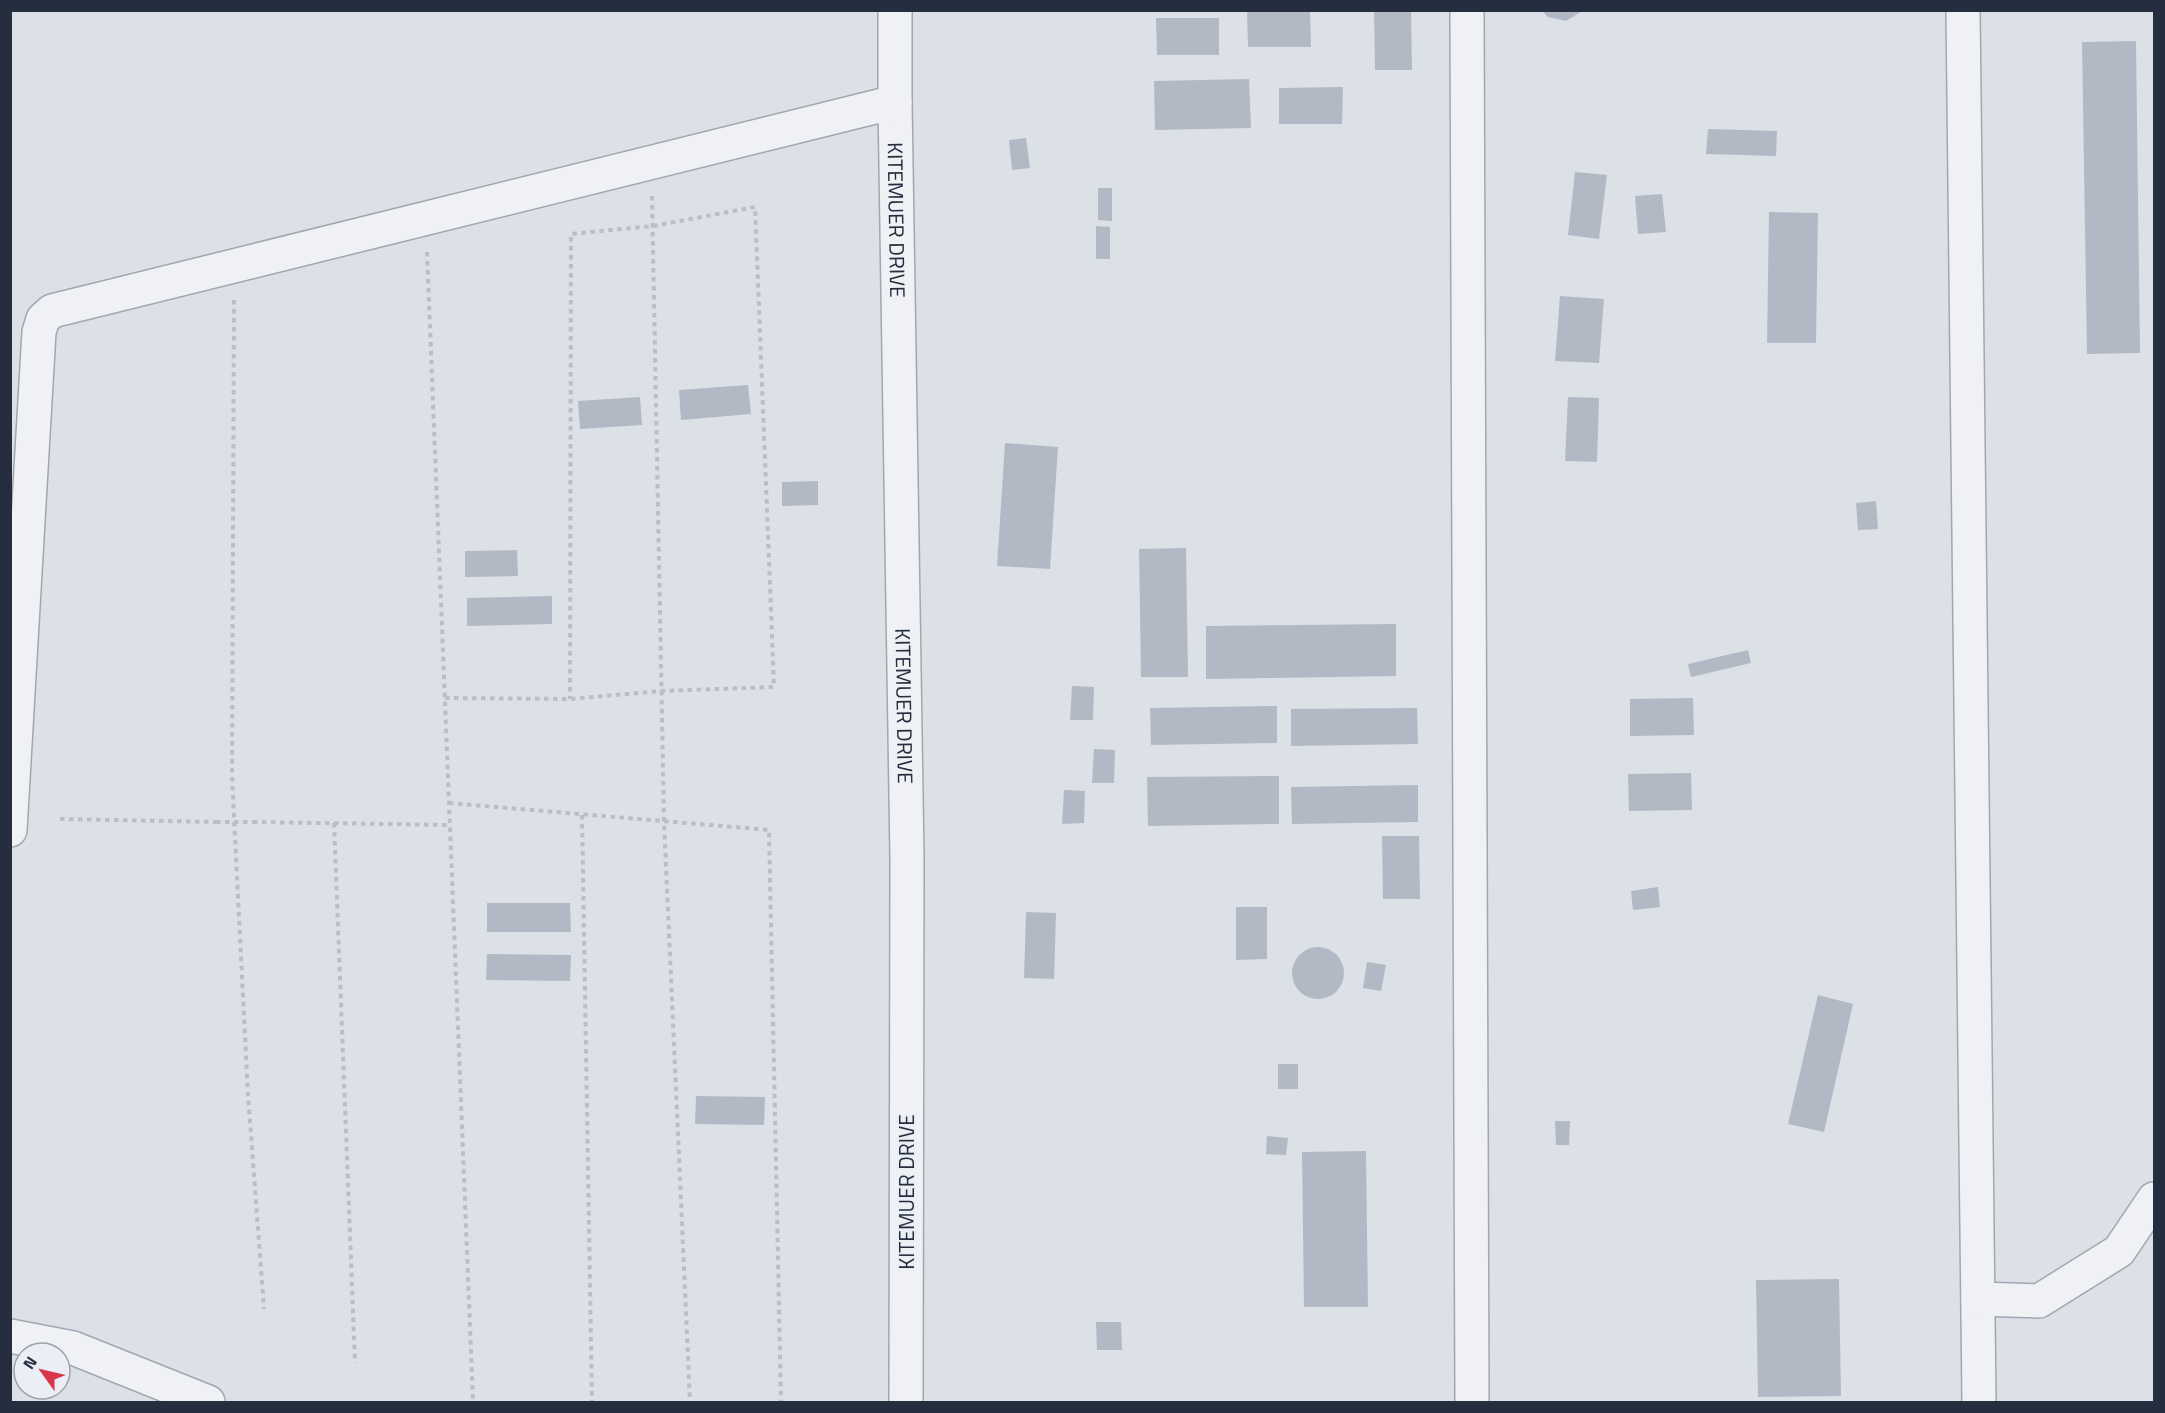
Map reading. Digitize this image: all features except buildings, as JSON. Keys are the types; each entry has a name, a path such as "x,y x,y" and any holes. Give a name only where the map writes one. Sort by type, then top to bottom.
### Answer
{"street":[{"name":"KITEMUER DRIVE","path":"895,10 907,858 906,1402"},
{"path":"1467,10 1472,1402"},
{"path":"1963,10 1979,1402"},
{"path":"10,830 39,332 43,319 52,310 895,102"},
{"path":"1978,1299 2038,1301 2119,1251 2154,1199"},
{"path":"10,1336 73,1348 208,1402"}],"path":[{"path":"652,162 664,821 690,1402"},
{"path":"445,698 570,699 661,691 774,687 755,207 652,226 571,234 570,699"},
{"path":"425,219 473,1402"},
{"path":"234,266 232,777 248,1095 264,1309"},
{"path":"449,803 769,830 781,1402"},
{"path":"582,815 592,1402"},
{"path":"60,819 450,825"},
{"path":"334,823 355,1364"}]}
